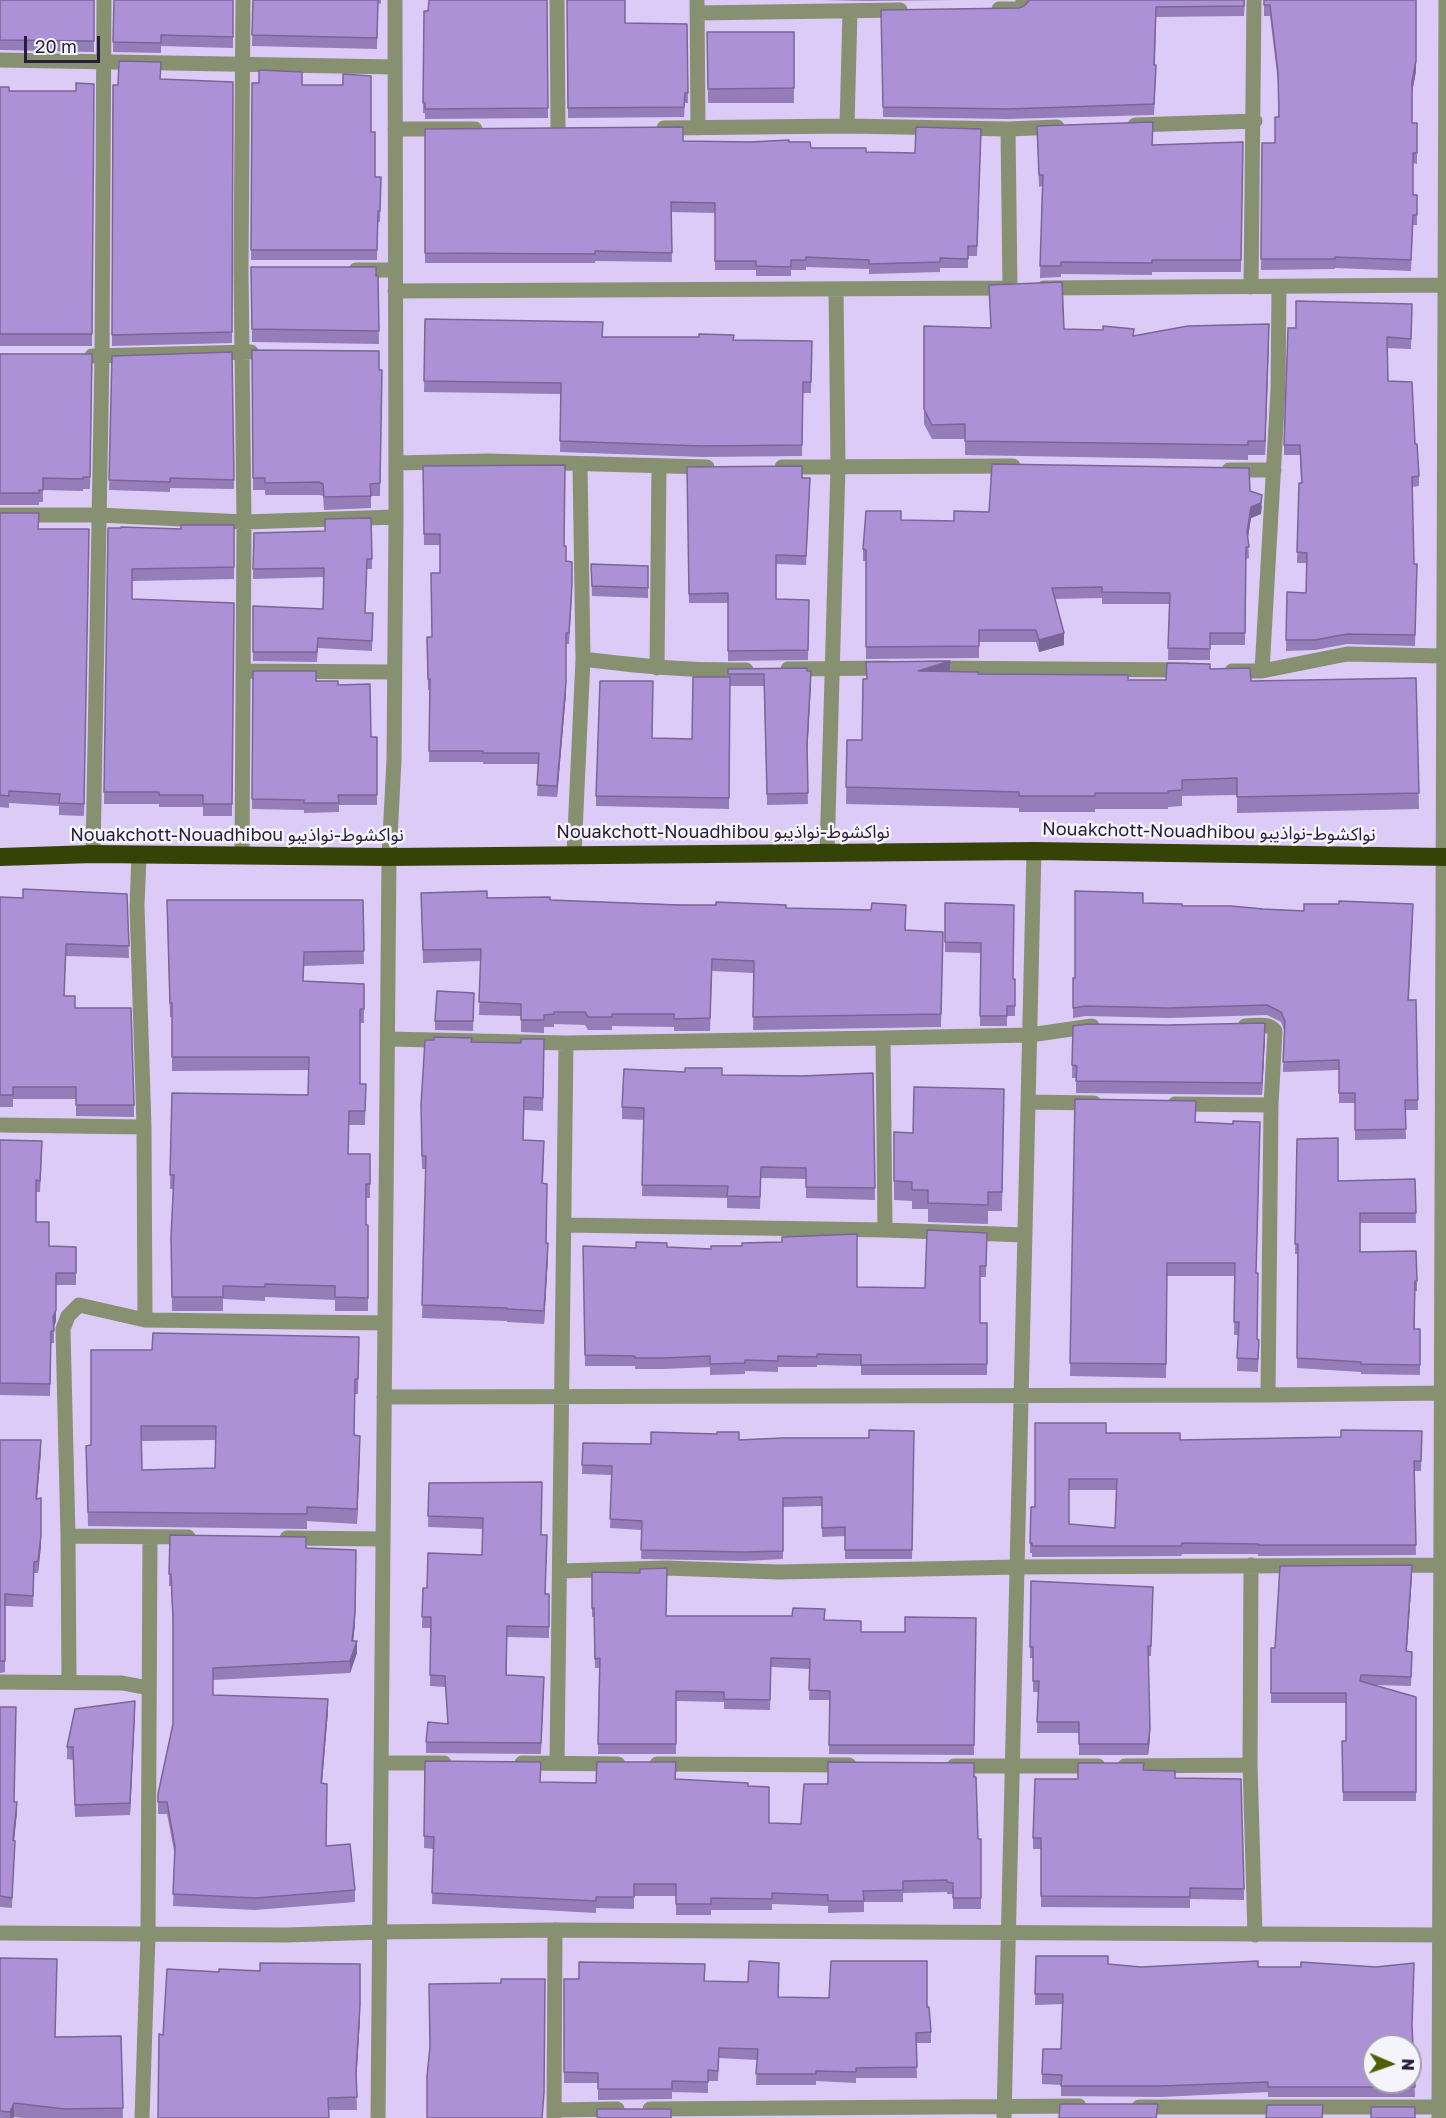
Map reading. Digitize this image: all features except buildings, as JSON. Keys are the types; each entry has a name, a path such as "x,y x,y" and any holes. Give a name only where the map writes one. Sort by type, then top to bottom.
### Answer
{"highway":[{"name":"Nouakchott-Nouadhibou نواكشوط-نواذيبو","path":"0,857 93,854 389,857 1034,851 1444,856"}],"street":[{"path":"93,854 102,356 104,0"},
{"path":"242,855 243,352 247,270 242,64 243,0"},
{"path":"378,2118 389,857 394,760 396,517 396,463 389,354 395,291 395,0"},
{"path":"557,0 558,129"},
{"path":"985,9 1018,9 1023,5 1023,0"},
{"path":"1251,287 1254,0"},
{"path":"1120,2106 1248,2112 1439,2113 1443,2007 1440,1935 1444,1393 1446,0"},
{"path":"698,128 697,7 850,11 917,10"},
{"path":"847,126 850,11"},
{"path":"0,60 104,60 394,68"},
{"path":"1120,125 1254,121"},
{"path":"652,128 847,126 1008,129 1076,127"},
{"path":"394,129 488,129"},
{"path":"1008,129 1021,288"},
{"path":"336,270 395,270"},
{"path":"395,291 1279,288 1445,285"},
{"path":"1262,671 1278,390 1279,288"},
{"path":"827,853 838,466 836,289"},
{"path":"79,356 266,352"},
{"path":"396,463 489,462 725,467"},
{"path":"574,854 583,659 580,464"},
{"path":"657,669 659,466"},
{"path":"770,467 1028,466"},
{"path":"1217,470 1274,470"},
{"path":"0,515 99,515 244,522 396,517"},
{"path":"583,659 657,669 699,671 1014,667 1262,671 1347,654 1444,656"},
{"path":"243,671 394,672"},
{"path":"1004,2112 1034,851"},
{"path":"140,855 137,906 144,1126 145,1320"},
{"path":"1234,1026 1267,1025 1275,1031 1271,1105 1268,1395"},
{"path":"388,1039 566,1043 883,1038 1030,1035 1086,1026 1105,1026"},
{"path":"883,1038 885,1230"},
{"path":"557,1763 566,1043"},
{"path":"1028,1102 1107,1103"},
{"path":"1163,1104 1271,1105"},
{"path":"0,1125 144,1126"},
{"path":"564,1225 885,1230 1025,1235"},
{"path":"69,1682 63,1329 68,1316 79,1305 145,1320 385,1323"},
{"path":"384,1397 1444,1393"},
{"path":"68,1536 208,1538"},
{"path":"142,2118 148,1935 150,1537"},
{"path":"267,1538 383,1539"},
{"path":"1251,1565 1250,1765 1255,1935"},
{"path":"560,1571 666,1568 778,1572 1017,1567 1443,1565"},
{"path":"0,1682 122,1683 149,1688"},
{"path":"381,1763 463,1763"},
{"path":"510,1763 868,1765"},
{"path":"940,1766 1250,1765"},
{"path":"0,1933 287,1935 555,1930 1440,1935"},
{"path":"555,1930 554,2114 1004,2112 1097,2106"}]}
